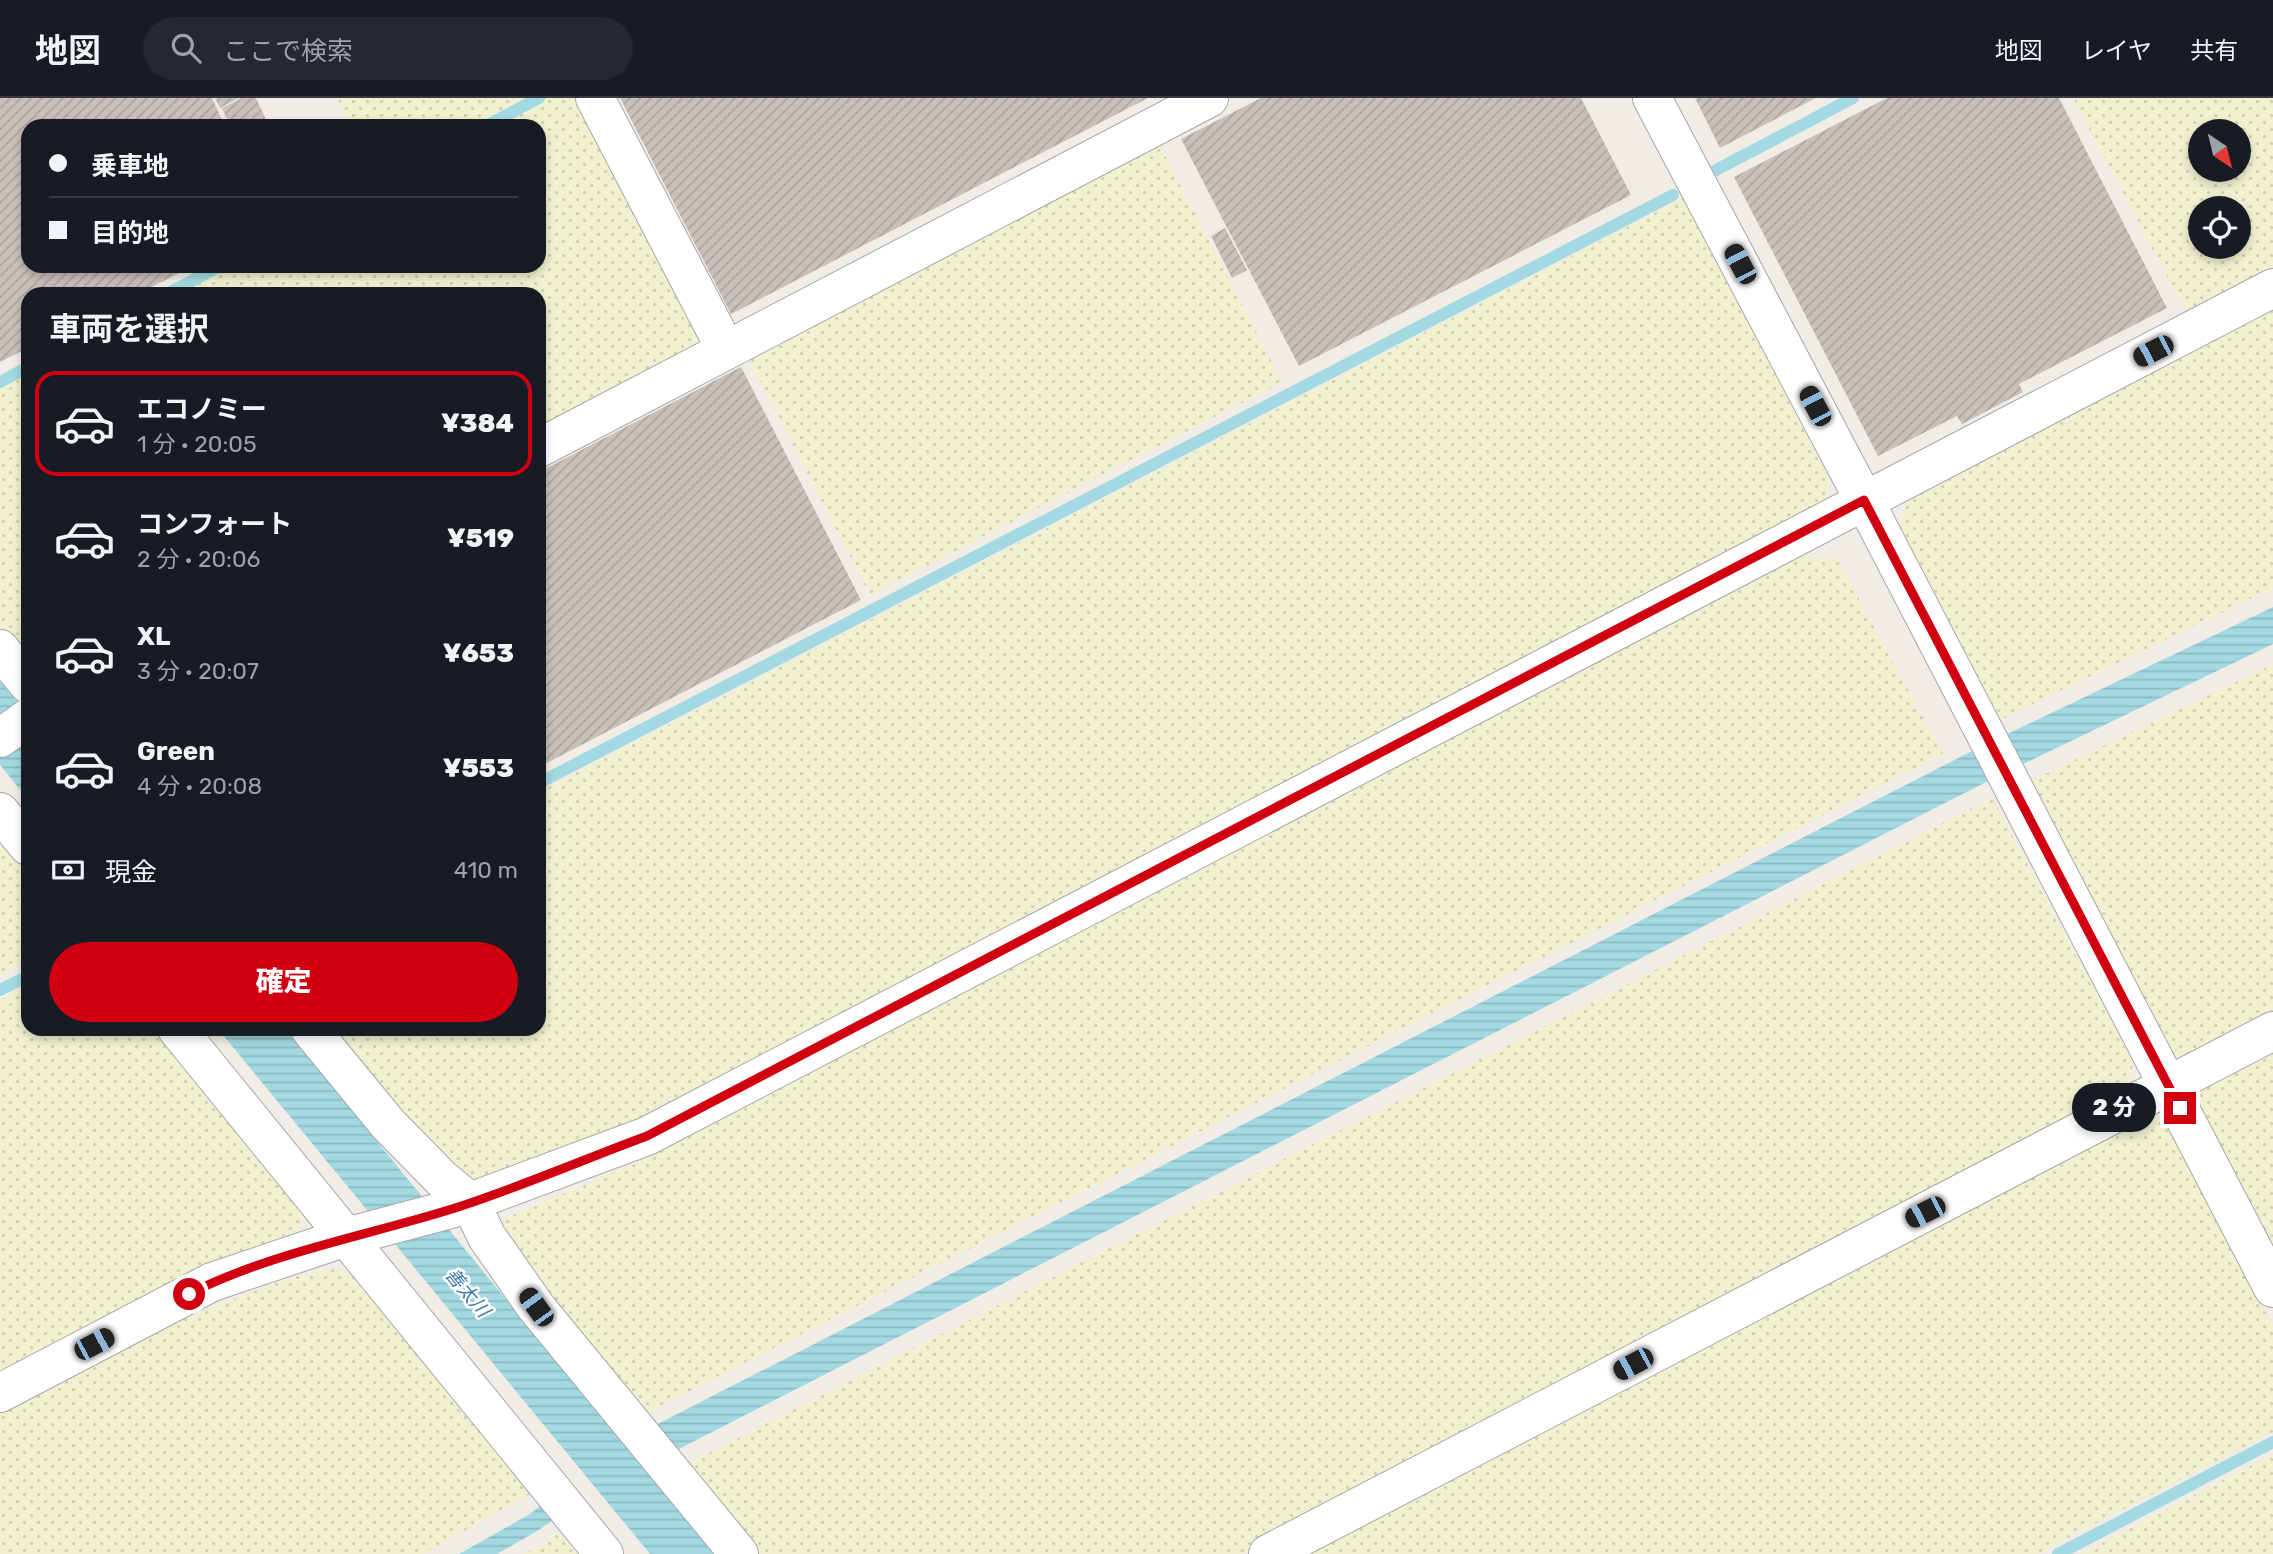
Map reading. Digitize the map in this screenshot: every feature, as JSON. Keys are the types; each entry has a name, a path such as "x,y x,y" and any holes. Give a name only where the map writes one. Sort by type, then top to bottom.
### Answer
{"street":[{"path":"595,98 726,350"},
{"path":"546,444 1209,98"},
{"path":"1653,98 2273,1288"},
{"path":"0,1393 212,1282 352,1235 461,1205 647,1136 2273,288"},
{"path":"0,649 21,675"},
{"path":"0,738 21,723"},
{"path":"0,812 21,838"},
{"path":"1268,1554 2273,1031"},
{"path":"183,1036 352,1235 604,1554"},
{"path":"316,1036 388,1124 442,1179 536,1307 739,1554"}],"green space":[{"path":"337,98 524,98 484,119 348,119"},
{"path":"545,98 586,98 701,325 699,351 546,430 546,287 188,287 215,273 546,273 546,119 506,119"},
{"path":"2073,98 2273,98 2273,268 2186,313"},
{"path":"1155,136 1282,382 870,595 744,350"},
{"path":"1683,198 1830,480 1825,500 641,1123 481,1186 447,1172 328,1036 546,1036 546,788"},
{"path":"2273,307 2273,588 1998,721 1899,539 1909,495"},
{"path":"21,376 21,660 0,635 0,387"},
{"path":"1793,557 1837,559 1943,754 640,1416 499,1237 503,1219 646,1159"},
{"path":"2273,664 2273,1018 2191,1061 2167,1051 2027,783"},
{"path":"1992,798 2133,1063 2128,1093 1243,1554 755,1554 683,1466"},
{"path":"0,830 21,856 21,965 0,976"},
{"path":"21,989 21,1036 165,1036 301,1206 300,1229 209,1266 0,1375 0,1000"},
{"path":"2273,1044 2273,1251 2193,1097 2198,1083"},
{"path":"2163,1118 2273,1325 2273,1432 2037,1554 1295,1554 2131,1120"},
{"path":"338,1268 375,1288 537,1490 423,1554 0,1554 0,1415 181,1320 285,1279"},
{"path":"2273,1454 2273,1554 2080,1554"},
{"path":"567,1529 588,1554 524,1554"}],"water":[{"path":"2273,607 2273,644 1988,781 671,1453 650,1428 1970,752"},
{"path":"0,681 21,707 21,790 0,765"},
{"name":"善太川","path":"224,1036 291,1036 714,1554 650,1554"},
{"path":"567,1485 578,1503 537,1531 497,1554 459,1554 530,1514"}],"building":[{"path":"0,98 212,98 222,119 21,119 21,273 180,273 151,287 21,287 21,352 0,362"},
{"path":"215,98 239,98 220,108"},
{"path":"242,98 256,98 266,119 227,119 222,108"},
{"path":"620,98 1148,98 731,314"},
{"path":"1261,98 1581,98 1631,195 1299,366 1181,139"},
{"path":"1695,98 1816,98 1720,148"},
{"path":"1887,98 2059,98 2167,308 2019,384 2023,392 1962,424 1957,416 1878,456 1734,177"},
{"path":"1225,228 1247,270 1232,278 1211,236"},
{"path":"741,367 861,600 546,763 546,468"}],"waterway":[{"path":"499,119 539,98"},
{"path":"1716,170 1853,98"},
{"path":"546,779 1673,195"},
{"path":"180,287 207,273"},
{"path":"0,382 21,371"},
{"path":"0,990 21,980"},
{"path":"2058,1554 2273,1442"}],"route":[{"path":"189,1294 212,1282 346,1237 451,1209 647,1136 1864,500 2180,1108"}]}
